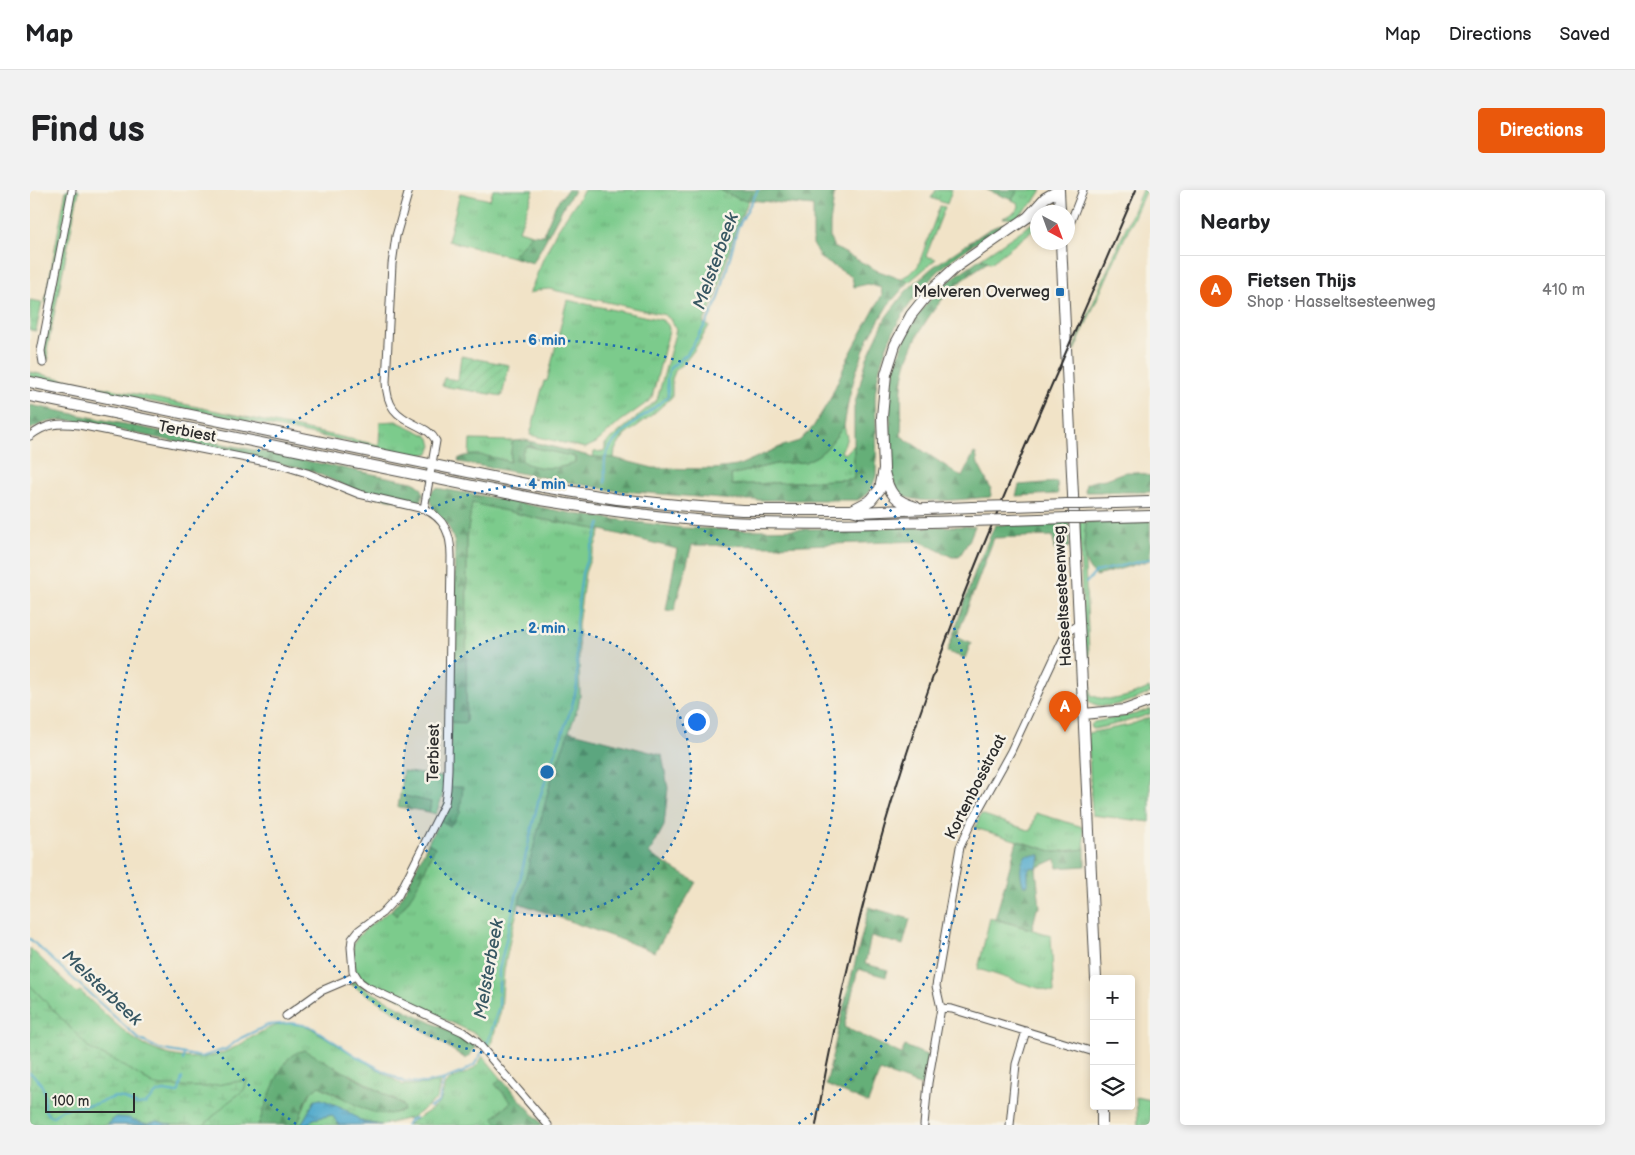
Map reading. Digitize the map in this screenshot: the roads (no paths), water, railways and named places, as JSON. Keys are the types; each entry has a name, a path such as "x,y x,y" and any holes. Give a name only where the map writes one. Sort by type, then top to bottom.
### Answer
{"main road":[{"path":"1040,205 1045,198 1059,190 1060,205"},
{"path":"922,508 903,503 893,495 884,469 882,417 885,382 890,359 906,322 921,300 944,277 966,259 1030,218"},
{"name":"Hasseltsesteenweg","path":"1061,250 1096,975"},
{"path":"30,382 526,484 617,499 742,510 851,510 859,512 922,508 1150,502"},
{"path":"30,396 540,500 670,518 763,523 866,524 1146,516"},
{"path":"851,510 866,504 876,495 880,488 884,469"},
{"path":"1084,714 1125,710 1150,701"},
{"path":"1102,1110 1102,1125"}],"street":[{"path":"43,363 41,352 44,333 72,190"},
{"path":"409,190 396,236 392,264 386,393 392,409 398,415 432,435 436,441 424,509"},
{"path":"1075,210 1082,190"},
{"name":"Terbiest","path":"30,436 45,426 61,423 80,425 282,465 359,494 424,509 434,514 443,524 451,541 447,789 445,802 398,896 382,913 354,935 351,947 352,965 356,976"},
{"name":"Kortenbosstraat","path":"924,1125 926,1098 941,1008 936,986 960,847 971,823 1011,751 1066,633 1079,624"},
{"path":"286,1016 321,991 356,976 367,987 463,1032 481,1045 548,1125"},
{"path":"941,1008 952,1009 1090,1051"},
{"path":"1010,1125 1016,1064 1026,1031"}],"water":[{"path":"1026,855 1040,855 1036,868 1031,867 1028,871 1028,885 1023,885 1021,869"},
{"path":"321,1099 341,1107 363,1122 381,1125 339,1125 332,1115 313,1119 308,1125 301,1125 315,1100"},
{"path":"116,1117 128,1118 147,1124 157,1121 172,1125 107,1125"}],"waterway":[{"name":"Melsterbeek","path":"605,483 605,459 609,450 623,433 668,396 667,378 670,368 687,354 707,322 719,298 738,227 758,190"},
{"name":"Melsterbeek","path":"485,1047 499,1006 499,970 538,802 572,706 577,685 576,621 582,573 600,524"},
{"path":"1086,583 1096,572 1150,559"},
{"name":"Melsterbeek","path":"30,939 139,1039 159,1049 201,1057 226,1049 241,1038 268,1025 290,1023 310,1026 356,1056 404,1082 425,1083 445,1079 463,1072 474,1065 483,1051"},
{"name":"Melsterbeek","path":"183,1060 184,1054"},
{"path":"30,1073 42,1086 45,1109 48,1115 52,1117 63,1109 95,1104 115,1097 123,1098 137,1105 145,1104 157,1093 164,1091 177,1093 182,1078"},
{"path":"430,1107 440,1098 442,1084 445,1079"},
{"path":"406,1125 415,1118"}],"railway":[{"path":"816,1125 839,1009 866,894 881,837 916,724 986,540 1136,190"}],"place":[{"name":"Melveren Overweg","path":"1060,292"},
{"name":"Fietsen Thijs","path":"1065,732"}]}
